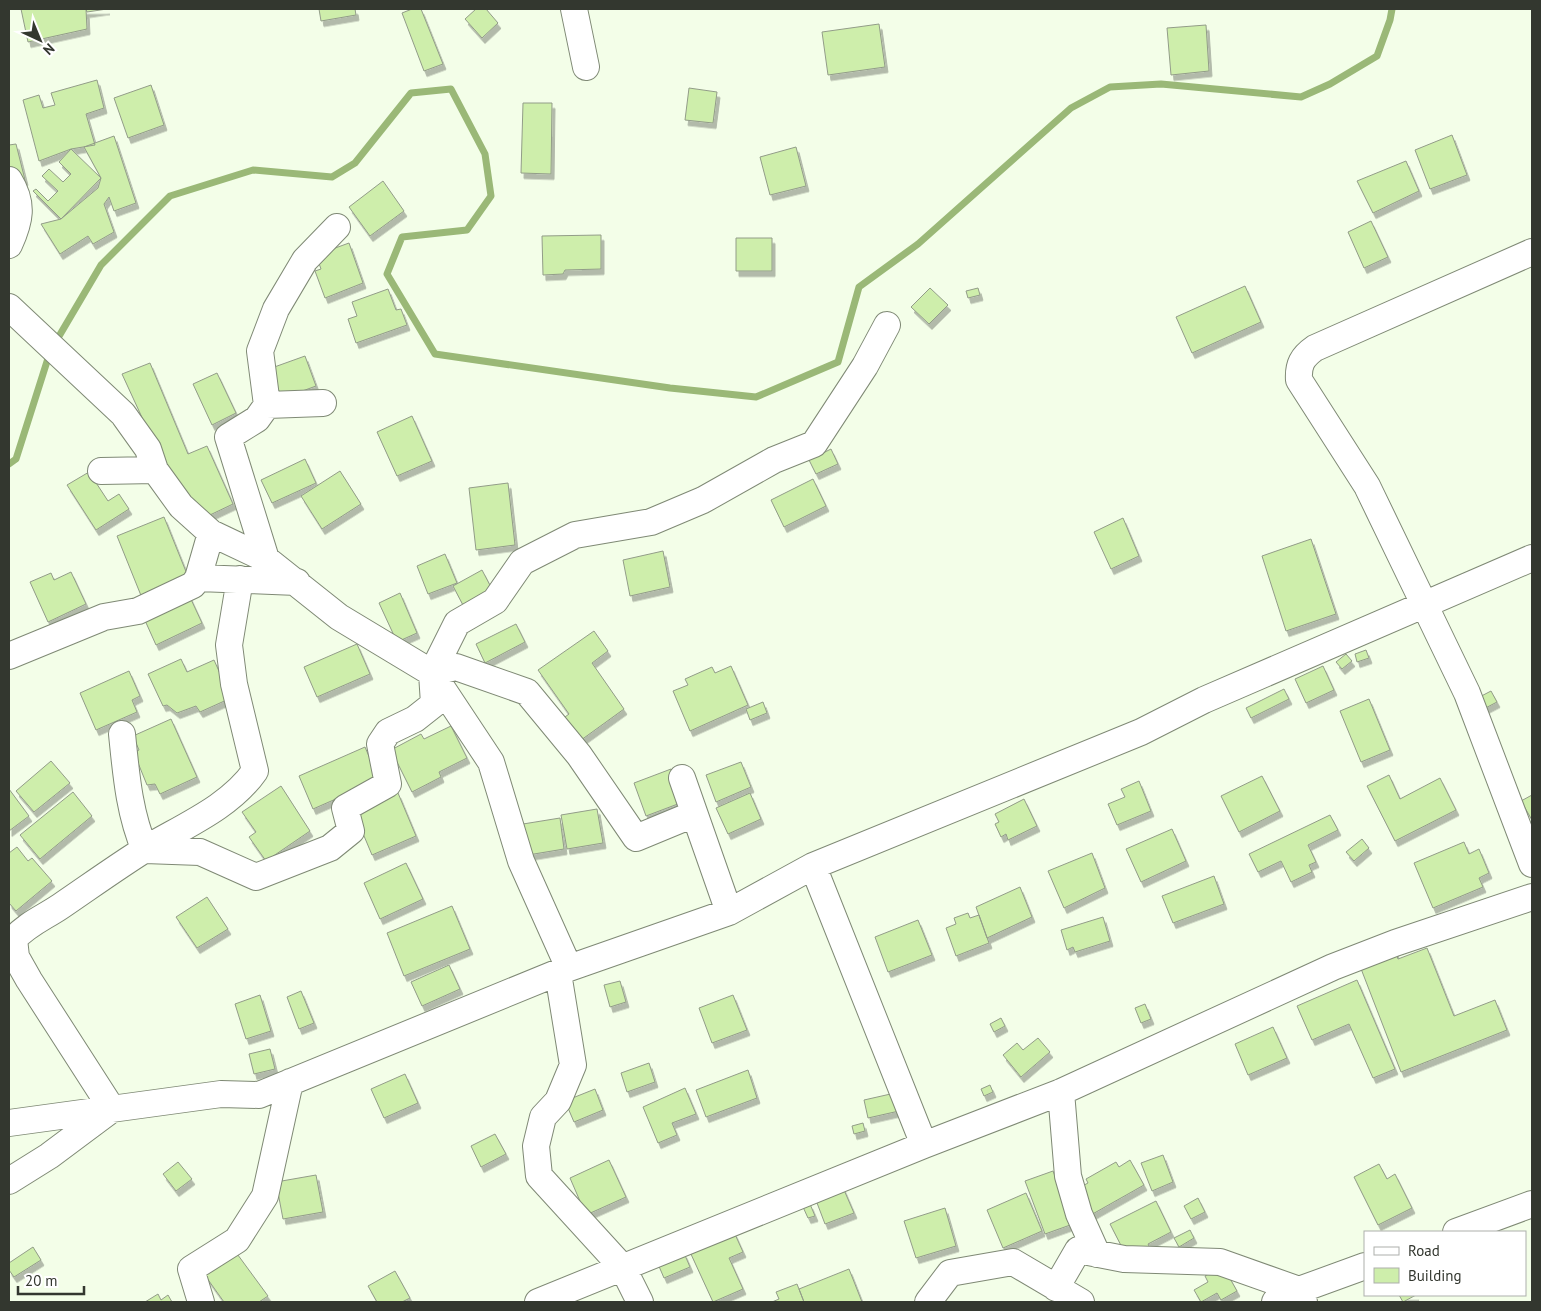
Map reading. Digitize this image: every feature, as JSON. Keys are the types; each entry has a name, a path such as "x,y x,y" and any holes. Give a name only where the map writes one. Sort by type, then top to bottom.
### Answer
{"street":[{"path":"574,9 586,67"},
{"path":"9,245 19,222 12,197"},
{"path":"266,559 228,437 258,419 267,405 260,351 276,309 305,260 337,227"},
{"path":"1532,252 1315,348 1302,360 1299,371 1299,380 1367,486 1467,693 1532,864"},
{"path":"9,307 123,414 148,449 155,470 181,506 211,533 266,559 339,617 432,673 491,762 521,861 564,971 573,1065 558,1101 543,1117 536,1146 539,1176 623,1268 640,1302"},
{"path":"145,850 200,852 256,877 330,848 351,831 345,808 388,784 380,744 388,732 415,720 434,704 432,673 456,623 495,601 522,562 575,535 650,522 703,500 774,460 814,444 865,366 887,325"},
{"path":"267,405 323,403"},
{"path":"101,471 155,470"},
{"path":"9,656 104,616 138,611 193,585 198,578 211,533"},
{"path":"9,1123 221,1094 259,1095 564,971 729,912 813,866 1141,732 1204,700 1425,606 1532,558"},
{"path":"198,578 297,582"},
{"path":"112,1109 29,980 16,957 14,938 24,927 43,917 145,850 222,803 246,783 255,771 234,684 229,645 240,579"},
{"path":"432,673 456,666 527,692 579,755 636,838 694,814"},
{"path":"122,734 128,794 138,833 145,850"},
{"path":"682,778 729,912"},
{"path":"813,866 924,1145"},
{"path":"538,1302 924,1145 1061,1092 1333,968 1395,943 1532,897"},
{"path":"201,1302 191,1269 237,1240 265,1196 290,1082"},
{"path":"1061,1092 1068,1176 1079,1214 1097,1254"},
{"path":"9,1180 49,1156 112,1109"},
{"path":"1459,1231 1532,1204"},
{"path":"1056,1288 1078,1250 1124,1259 1220,1262 1301,1296"},
{"path":"928,1302 950,1273 1013,1262 1081,1302"},
{"path":"1275,1302 1301,1296 1364,1266"}],"building":[{"path":"21,9 86,9 87,29 28,42"},
{"path":"86,9 107,9 87,12"},
{"path":"319,9 355,9 356,15 321,21"},
{"path":"412,9 421,9 443,64 424,71 402,13"},
{"path":"476,9 486,9 498,23 482,38 465,19"},
{"path":"879,24 885,67 828,75 822,32"},
{"path":"1206,25 1209,71 1171,75 1167,28"},
{"path":"97,80 104,108 86,114 95,145 71,149 39,161 23,100 39,95 43,108 55,105 51,93"},
{"path":"151,85 164,125 128,138 114,98"},
{"path":"689,88 717,92 713,123 685,120"},
{"path":"523,103 552,103 551,174 521,173"},
{"path":"1452,135 1467,175 1430,189 1415,150"},
{"path":"114,136 136,203 114,211 109,197 104,204 114,232 93,244 88,236 60,254 41,224 61,219 98,188 101,178 84,147"},
{"path":"16,144 25,180 9,184 9,145"},
{"path":"796,147 806,186 770,195 760,157"},
{"path":"71,149 101,178 61,219 33,191 36,189 48,201 58,191 42,176 49,169 63,182 71,174 59,162"},
{"path":"1406,161 1419,191 1373,213 1357,181"},
{"path":"383,181 404,211 370,236 349,207"},
{"path":"1371,221 1388,257 1364,268 1348,232"},
{"path":"601,235 601,269 565,270 563,274 543,275 542,236"},
{"path":"736,238 772,238 772,271 736,271"},
{"path":"349,243 363,283 325,298 315,271 321,269 316,255"},
{"path":"1245,286 1261,322 1192,353 1176,317"},
{"path":"930,288 948,305 929,324 911,307"},
{"path":"978,288 980,295 968,298 966,291"},
{"path":"388,289 396,310 401,309 407,325 356,343 348,319 357,316 352,302"},
{"path":"305,356 316,386 278,400 266,370"},
{"path":"150,363 188,454 207,446 233,504 191,524 122,374"},
{"path":"217,373 236,413 212,425 193,384"},
{"path":"412,416 432,461 397,476 377,432"},
{"path":"831,449 838,464 816,474 809,460"},
{"path":"305,459 316,483 272,503 261,480"},
{"path":"340,471 361,504 322,529 301,496"},
{"path":"89,472 108,501 119,494 129,509 96,530 67,485"},
{"path":"813,479 826,506 784,527 771,500"},
{"path":"508,483 515,545 476,550 469,488"},
{"path":"164,517 189,579 142,598 117,536"},
{"path":"1123,518 1139,556 1111,569 1094,532"},
{"path":"1311,539 1336,614 1286,631 1262,556"},
{"path":"663,551 670,587 630,596 623,560"},
{"path":"445,554 457,583 428,594 417,566"},
{"path":"482,570 493,591 464,607 453,586"},
{"path":"71,572 86,604 48,622 30,582 51,573 54,580"},
{"path":"400,593 417,633 397,642 379,603"},
{"path":"189,595 202,623 156,645 143,616"},
{"path":"516,624 525,642 485,663 476,644"},
{"path":"594,631 608,651 592,663 624,709 577,743 561,720 569,714 538,670"},
{"path":"357,644 370,674 317,697 304,667"},
{"path":"1366,650 1369,658 1357,662 1355,654"},
{"path":"1346,654 1352,661 1342,669 1336,662"},
{"path":"181,659 187,672 214,660 231,698 200,712 196,706 177,713 167,705 163,706 148,674"},
{"path":"731,666 748,705 690,731 673,691 688,685 685,679 712,667 715,673"},
{"path":"1323,666 1334,690 1306,703 1295,679"},
{"path":"129,671 140,696 132,700 137,712 96,730 80,693"},
{"path":"1284,689 1289,699 1251,718 1246,708"},
{"path":"1491,691 1497,702 1474,714 1468,703"},
{"path":"1369,699 1390,750 1361,762 1340,711"},
{"path":"763,702 767,713 750,720 746,709"},
{"path":"171,719 197,777 160,794 155,784 147,785 134,753 139,750 133,736"},
{"path":"451,726 467,758 439,772 441,777 412,792 391,750 421,734 424,739"},
{"path":"365,747 379,780 313,809 299,776"},
{"path":"51,761 70,783 34,812 16,791"},
{"path":"741,762 751,787 716,802 706,775"},
{"path":"671,769 683,802 646,816 634,783"},
{"path":"1389,775 1400,799 1440,778 1456,810 1395,841 1367,786"},
{"path":"1262,776 1280,811 1239,832 1221,796"},
{"path":"1139,781 1151,811 1117,825 1108,804 1125,797 1121,789"},
{"path":"281,786 310,831 266,861 249,837 256,832 242,812"},
{"path":"9,789 29,816 9,831"},
{"path":"73,792 92,816 40,859 20,835"},
{"path":"398,793 416,836 372,855 354,812"},
{"path":"750,793 761,819 728,834 716,808"},
{"path":"1532,795 1532,820 1521,801"},
{"path":"1024,799 1037,826 1008,840 1006,834 1001,837 995,824 999,822 995,814"},
{"path":"597,809 603,843 567,849 561,815"},
{"path":"1330,815 1338,830 1308,845 1316,862 1309,865 1312,872 1291,882 1281,861 1258,872 1249,854"},
{"path":"560,818 564,849 528,855 523,824"},
{"path":"1172,829 1186,861 1141,882 1126,849"},
{"path":"1362,839 1369,848 1354,861 1346,852"},
{"path":"1464,842 1469,854 1479,849 1489,873 1479,878 1483,887 1433,908 1414,863"},
{"path":"17,847 28,861 32,858 52,881 16,911 9,903 9,853"},
{"path":"1092,853 1105,888 1064,908 1048,871"},
{"path":"406,863 423,899 380,919 364,883"},
{"path":"1214,876 1224,904 1173,923 1162,896"},
{"path":"1020,887 1032,917 987,938 976,907"},
{"path":"207,897 228,929 197,948 176,917"},
{"path":"452,906 470,949 404,976 387,933"},
{"path":"968,913 970,918 979,915 989,943 956,956 946,928 956,924 954,918"},
{"path":"1103,917 1110,941 1075,952 1073,947 1067,950 1061,930"},
{"path":"918,920 932,955 888,972 875,937"},
{"path":"1394,947 1398,959 1427,948 1454,1016 1495,1000 1507,1030 1401,1072 1358,961"},
{"path":"449,965 460,989 422,1006 411,982"},
{"path":"1357,980 1395,1069 1373,1078 1349,1024 1312,1040 1297,1006"},
{"path":"620,981 626,1002 610,1007 604,985"},
{"path":"301,991 314,1023 299,1029 287,997"},
{"path":"260,995 271,1031 246,1039 235,1004"},
{"path":"733,995 747,1030 712,1043 699,1008"},
{"path":"1145,1004 1151,1019 1141,1023 1135,1008"},
{"path":"1001,1018 1005,1026 994,1032 990,1024"},
{"path":"1273,1027 1287,1058 1248,1075 1235,1044"},
{"path":"1038,1038 1050,1052 1021,1077 1003,1055 1017,1043 1023,1050"},
{"path":"270,1049 275,1069 254,1074 249,1054"},
{"path":"649,1063 655,1082 627,1092 621,1073"},
{"path":"748,1070 757,1098 706,1117 696,1090"},
{"path":"405,1074 418,1103 384,1118 371,1089"},
{"path":"990,1085 993,1092 984,1096 981,1089"},
{"path":"685,1088 696,1114 672,1123 677,1135 658,1143 643,1107"},
{"path":"595,1089 603,1110 574,1122 565,1101"},
{"path":"895,1093 899,1111 868,1118 864,1100"},
{"path":"863,1123 865,1131 854,1134 852,1126"},
{"path":"495,1134 506,1154 481,1167 471,1146"},
{"path":"1163,1155 1173,1182 1152,1191 1141,1163"},
{"path":"609,1160 626,1197 586,1215 570,1178"},
{"path":"1130,1160 1144,1185 1089,1216 1075,1190 1088,1183 1086,1179 1116,1162 1119,1167"},
{"path":"178,1162 192,1179 176,1191 163,1174"},
{"path":"1379,1164 1387,1179 1395,1174 1412,1208 1378,1225 1354,1177"},
{"path":"1053,1171 1073,1224 1045,1234 1025,1181"},
{"path":"316,1175 323,1212 283,1219 276,1182"},
{"path":"841,1183 854,1213 825,1224 814,1195"},
{"path":"1026,1193 1042,1231 1003,1248 987,1210"},
{"path":"1198,1198 1205,1212 1191,1219 1184,1206"},
{"path":"1156,1201 1171,1232 1148,1244 1150,1248 1128,1259 1110,1224"},
{"path":"810,1204 815,1216 808,1218 803,1207"},
{"path":"945,1208 956,1246 916,1258 904,1221"},
{"path":"1190,1230 1194,1238 1179,1247 1174,1238"},
{"path":"734,1232 743,1252 729,1258 743,1289 713,1302 690,1252"},
{"path":"33,1247 41,1260 14,1277 9,1270 9,1263"},
{"path":"235,1251 268,1296 259,1302 224,1302 204,1274"},
{"path":"684,1253 690,1267 664,1278 658,1264"},
{"path":"1223,1266 1237,1291 1221,1300 1217,1293 1201,1302 1194,1290 1208,1282 1205,1276"},
{"path":"849,1269 862,1302 804,1302 799,1289"},
{"path":"395,1271 410,1298 402,1302 377,1302 368,1286"},
{"path":"797,1284 804,1302 772,1302 779,1299 776,1292"},
{"path":"158,1294 161,1300 168,1295 172,1302 145,1302"},
{"path":"1400,1296 1414,1296 1403,1302"}],"waterway":[{"path":"55,343 101,265 170,196 253,170 332,177 355,163 411,93 451,89 485,154 491,196 467,230 402,237 387,274 435,354 670,388 756,397 838,362 859,287 918,244 1071,108 1110,87 1161,84 1301,97 1330,84 1377,56 1392,9"},
{"path":"9,464 16,459 50,352"}]}
